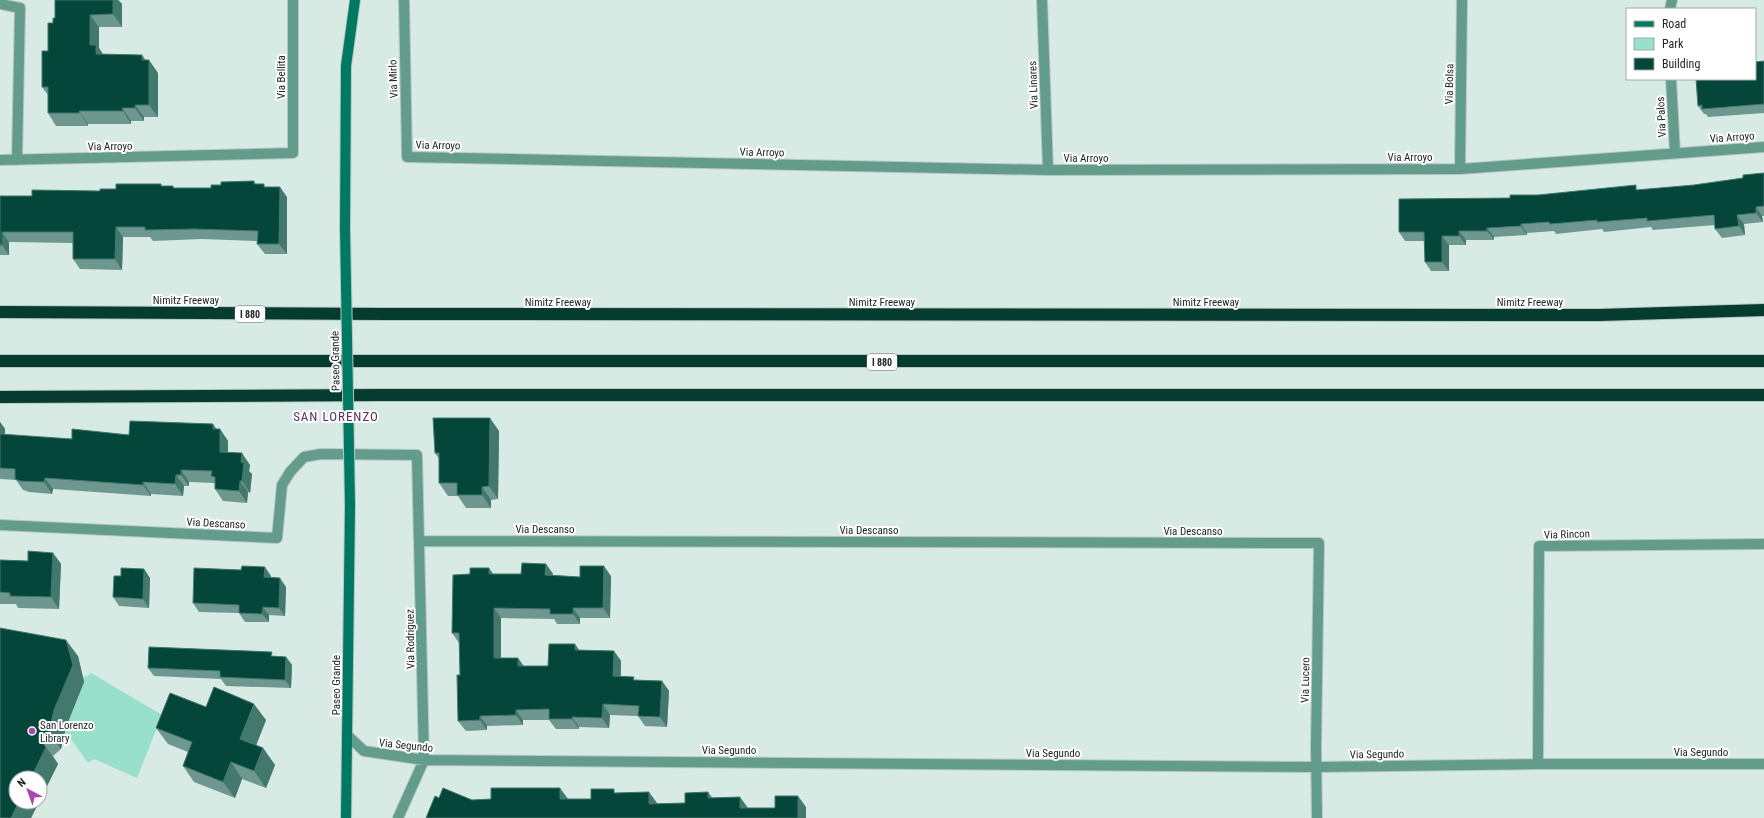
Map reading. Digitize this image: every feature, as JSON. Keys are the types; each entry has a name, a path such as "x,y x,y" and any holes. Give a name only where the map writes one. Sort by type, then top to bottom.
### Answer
{"highway":[{"name":"Nimitz Freeway","path":"0,312 378,314 1599,315 1764,310"},
{"name":"I 880","path":"0,362 1764,361"},
{"path":"0,396 1764,395"}],"street":[{"name":"Via Bellita","path":"293,0 293,153"},
{"name":"Paseo Grande","path":"346,818 350,505 345,228 346,66 356,0"},
{"name":"Via Mirlo","path":"404,0 407,157"},
{"name":"Via Linares","path":"1041,0 1048,170"},
{"name":"Via Bolsa","path":"1460,169 1462,0"},
{"path":"0,4 20,8 17,160"},
{"name":"Via Palos","path":"1671,80 1675,153"},
{"name":"Via Arroyo","path":"407,157 1048,170 1460,169 1764,147"},
{"name":"Via Arroyo","path":"0,160 293,153"},
{"name":"Via Descanso","path":"0,525 277,538 282,485 290,472 304,458 321,454 416,455"},
{"name":"Via Rodriguez","path":"398,818 424,760 420,541 416,455"},
{"name":"Via Descanso","path":"420,541 1319,543"},
{"name":"Via Lucero","path":"1317,818 1319,543"},
{"name":"Via Rincon","path":"1538,764 1539,546 1764,544"},
{"name":"Via Segundo","path":"348,736 364,751 424,760 1317,767 1538,764 1764,764"}],"green space":[{"path":"91,673 162,715 137,778 94,759 88,763 68,735 64,735 83,677 88,676"}],"building":[{"path":"55,0 113,0 113,14 90,15 90,45 96,45 96,54 142,55 142,60 149,60 149,105 135,105 135,108 122,108 123,111 48,113 48,87 42,87 42,51 48,51 48,23 53,23 53,18 55,18"},
{"path":"1764,61 1764,104 1702,109 1702,105 1698,106 1696,80 1756,80 1756,62"},
{"path":"1764,173 1764,206 1756,207 1756,213 1737,215 1739,226 1715,229 1714,215 1647,221 1647,218 1550,224 1549,222 1521,224 1521,226 1487,228 1487,231 1459,231 1459,236 1442,236 1442,262 1425,262 1424,232 1399,232 1399,199 1510,198 1510,195 1538,195 1636,185 1636,190 1694,185 1743,178 1743,175"},
{"path":"254,181 254,184 264,184 264,187 280,187 279,244 257,244 258,231 195,229 145,230 145,227 116,227 115,259 73,259 73,232 2,232 2,245 0,245 0,196 32,196 32,190 100,191 100,189 116,189 116,184 161,184 161,186 173,186 173,188 211,188 211,185 221,185 221,182"},
{"path":"433,418 490,418 489,486 482,487 482,495 457,495 457,483 439,483 439,453 435,453"},
{"path":"130,421 213,424 213,429 220,429 220,452 242,453 241,462 244,463 239,491 215,489 215,477 211,476 212,471 181,470 181,475 176,475 175,484 143,482 143,485 45,478 44,482 20,481 15,479 15,469 0,468 0,434 72,439 72,429 129,435"},
{"path":"28,551 53,553 51,597 10,596 10,593 0,592 0,560 28,561"},
{"path":"522,563 546,564 545,575 580,577 580,566 604,566 603,608 573,608 573,614 550,614 550,609 494,608 494,658 518,658 518,666 548,666 549,644 575,644 575,650 614,651 613,676 634,677 633,680 662,681 660,717 638,716 639,706 603,704 602,718 572,717 572,719 549,719 549,709 516,710 516,715 480,716 480,720 458,721 457,675 460,675 459,633 452,633 453,575 470,574 470,568 489,568 489,574 521,574"},
{"path":"242,566 265,567 264,577 280,578 279,608 263,607 262,614 239,613 239,605 193,603 194,568 241,570"},
{"path":"121,568 144,569 143,599 113,597 114,576 121,576"},
{"name":"San Lorenzo Library","path":"0,628 66,640 73,665 54,710 49,732 40,740 46,747 35,770 8,770 8,810 15,810 11,818 0,818"},
{"path":"149,647 272,652 271,656 286,657 285,680 220,677 220,671 148,668"},
{"path":"214,687 254,704 240,739 263,748 254,771 231,762 223,782 183,766 192,742 156,728 170,693 206,707"},
{"path":"443,788 472,800 491,799 491,788 560,788 560,799 591,799 591,789 614,789 614,793 649,792 649,804 685,803 685,793 708,792 708,798 740,797 740,808 775,808 775,796 798,796 798,818 426,818 435,796 439,798"}],"place":[{"name":"San Lorenzo Library","path":"32,731"}],"district":[{"name":"SAN LORENZO","path":"336,416"}]}
